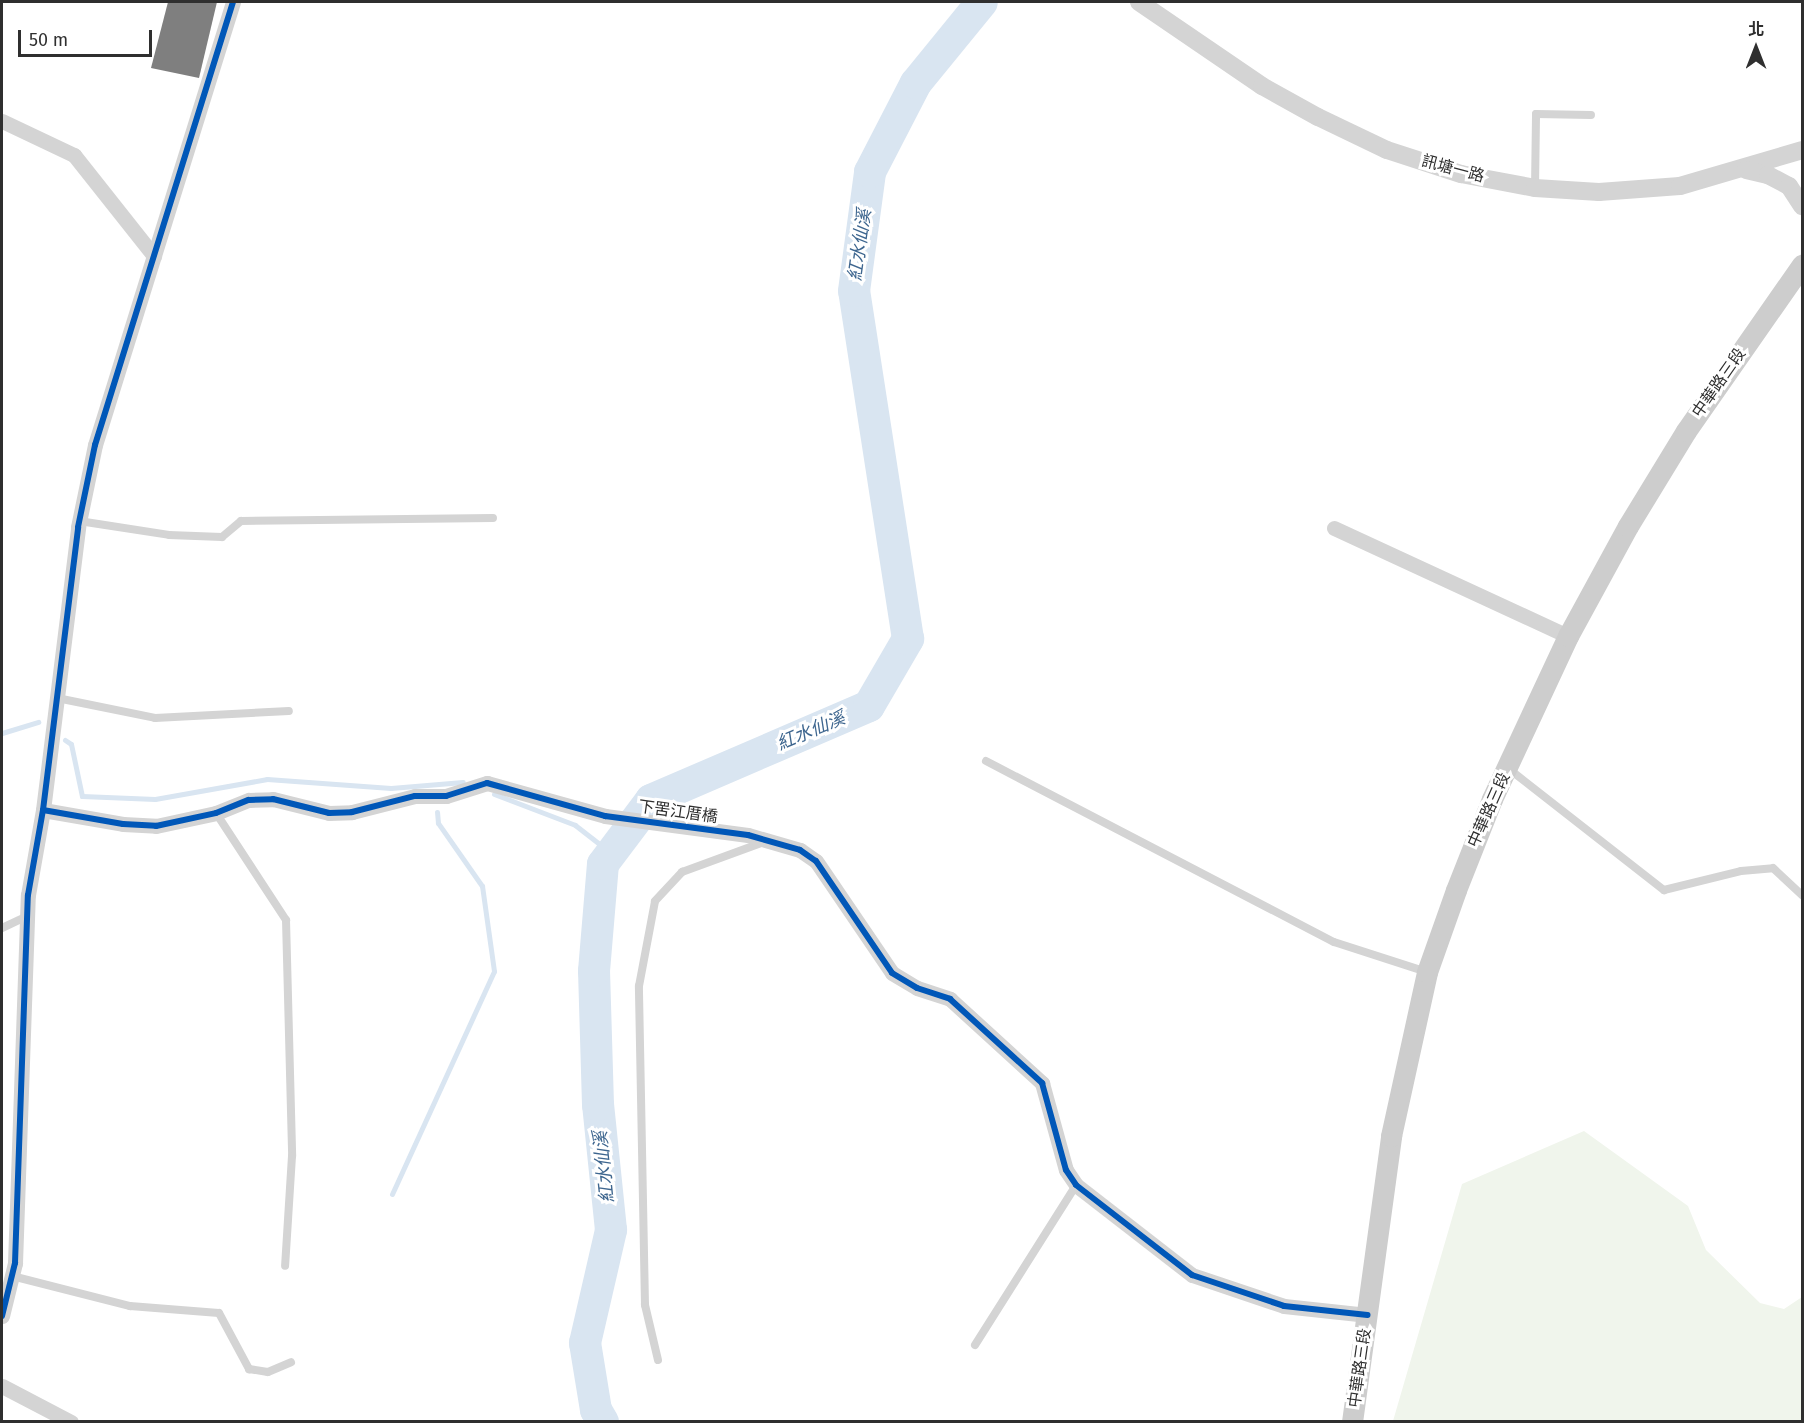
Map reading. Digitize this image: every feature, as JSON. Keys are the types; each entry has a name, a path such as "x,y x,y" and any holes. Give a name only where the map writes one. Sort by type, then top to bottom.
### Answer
{"main road":[{"name":"中華路三段","path":"1352,1422 1391,1136 1427,972 1456,890 1568,636 1686,431 1803,265"}],"street":[{"path":"2,1316 12,1276 28,916 79,521 95,445 233,2"},
{"name":"訊塘一路","path":"1139,2 1262,86 1338,127 1388,150 1461,174 1535,188 1599,192 1680,186 1744,170 1803,150"},
{"path":"2,122 74,155 154,256"},
{"path":"1744,170 1768,175 1789,186 1803,206"},
{"path":"1334,528 1568,636"},
{"name":"下罟江厝橋","path":"43,810 123,824 156,826 216,813 249,800 273,799 329,813 352,812 415,796 446,796 487,783 605,816 748,835 801,850 816,861 892,973 917,988 950,999 1042,1083 1066,1170 1076,1185"},
{"path":"1076,1185 1192,1275 1284,1306 1368,1315"},
{"path":"2,1386 71,1422"}],"lane":[{"path":"1535,188 1536,114 1591,115"},
{"path":"79,521 169,535 222,537 241,521 492,518"},
{"path":"57,698 155,718 290,711"},
{"path":"986,761 1334,942 1427,972"},
{"path":"1508,768 1664,890 1741,871 1773,868 1803,895"},
{"path":"216,813 286,920 292,1156 285,1266"},
{"path":"658,1360 645,1305 639,986 655,901 682,872 768,840"},
{"path":"2,928 28,916"},
{"path":"975,1345 1076,1185"},
{"path":"12,1276 130,1306 219,1313 249,1369 268,1372 291,1362"}],"shaded area":[{"path":"1584,1131 1688,1206 1706,1250 1760,1303 1784,1309 1802,1297 1802,1421 1393,1421 1462,1184"}],"building":[{"path":"168,2 217,2 199,78 151,68"}],"waterway":[{"name":"紅水仙溪","path":"603,1422 596,1410 585,1343 611,1230 598,1105 594,971 603,864 651,800 869,706 908,639 854,291 870,172 916,83 982,2"},
{"path":"2,733 38,722"},
{"path":"65,740 71,744 82,796 155,799 267,779 391,788 463,782"},
{"path":"494,794 575,825 611,853"},
{"path":"392,1194 494,971 482,886 438,823 437,812"}],"cycle path":[{"path":"2,1316 15,1263 28,895 43,810 78,527 95,445 233,2"},
{"path":"43,810 123,824 156,826 216,813 249,800 273,799 329,813 352,812 415,796 446,796 487,783 605,816 748,835 800,850 816,861 892,973 917,988 950,999 1042,1083 1066,1170 1076,1185 1192,1275 1284,1306 1368,1315"}]}
